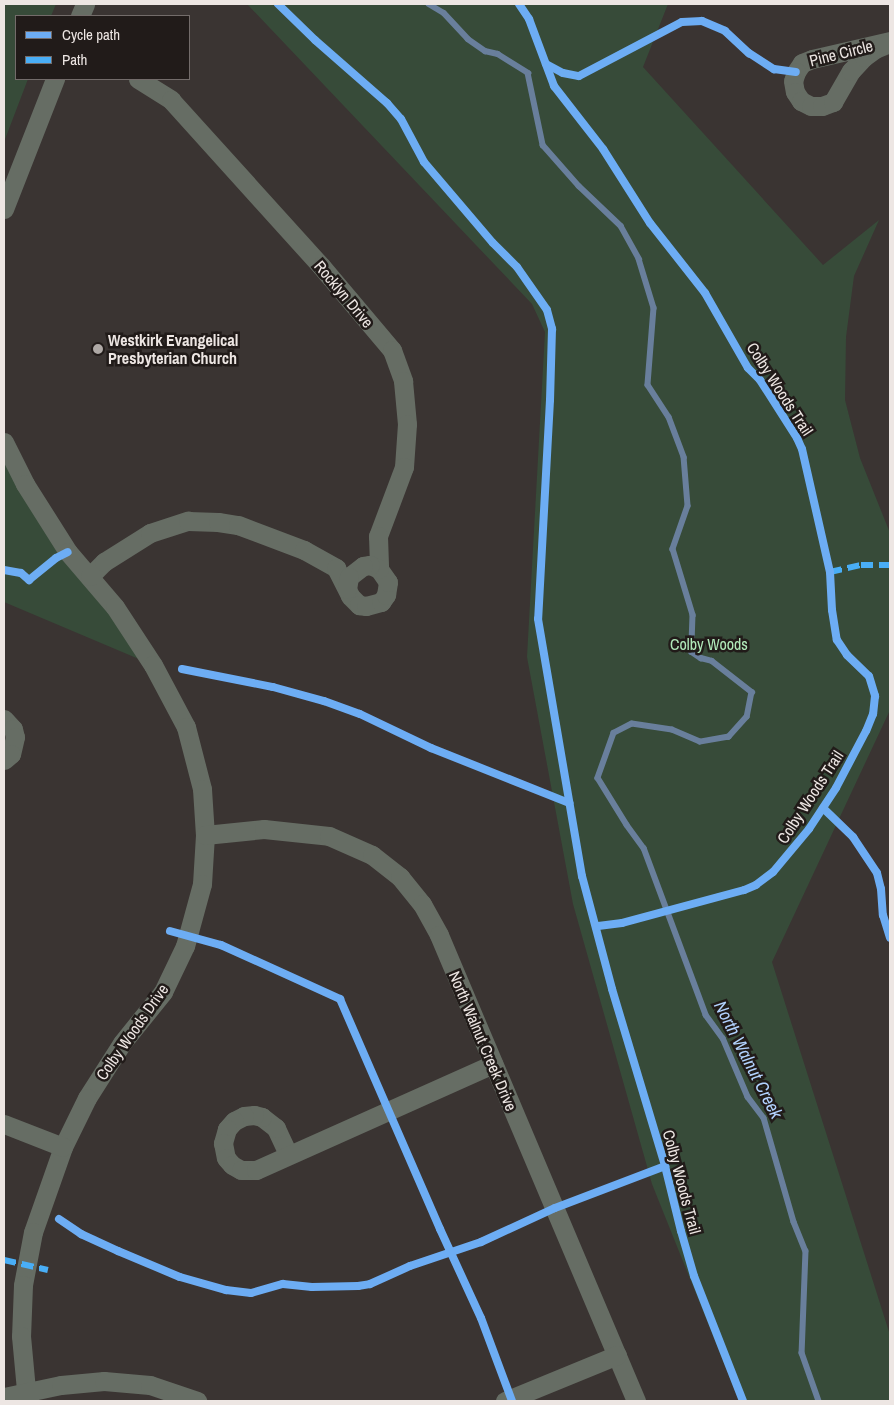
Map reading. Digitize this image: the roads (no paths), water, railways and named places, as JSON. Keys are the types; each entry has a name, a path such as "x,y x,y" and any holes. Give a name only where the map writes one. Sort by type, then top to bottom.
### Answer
{"street":[{"name":"Pine Circle","path":"890,42 864,57 851,72 832,102 822,106 811,106 801,101 795,92 793,81 802,63 812,59 890,42"},
{"path":"4,209 55,80"},
{"name":"Rocklyn Drive","path":"140,80 171,100 321,266 392,350 403,381 407,424 404,467 378,536 379,569 388,582 386,595 381,602 366,606 359,605 353,601 347,589"},
{"name":"Colby Woods Drive","path":"4,442 24,484 68,552 115,606 154,665 186,727 196,758 202,789 205,835 202,884 185,946 163,992 122,1043 87,1098 63,1147 33,1232 23,1285 21,1336 26,1397"},
{"path":"90,576 104,562 150,533 188,521 208,522 238,525 304,550 336,568 347,589"},
{"path":"347,589 349,577 358,568 370,565 379,569"},
{"path":"4,719 13,729 15,737 11,754 4,760"},
{"name":"North Walnut Creek Drive","path":"205,835 264,829 329,836 372,856 400,877 422,904 439,935 636,1401"},
{"path":"288,1154 493,1064"},
{"path":"4,1124 63,1147"},
{"path":"505,1401 617,1355"},
{"path":"4,1397 26,1397 61,1385 104,1381 150,1385 197,1401"}],"waterway":[{"name":"North Walnut Creek","path":"429,4 444,13 468,39 485,51 498,54 528,73 543,145 579,186 621,226 639,259 654,308 648,385 669,417 684,457 688,506 673,549 693,615 692,652 701,658 712,661 752,692 747,717 729,737 700,742 672,730 632,724 614,733 598,778 627,825 644,848 706,1015 723,1038 748,1097 764,1118 794,1222 806,1251 802,1353 819,1401"}],"place":[{"name":"Westkirk Evangelical Presbyterian Church","path":"98,349"}],"park label":[{"name":"Colby Woods","path":"709,644"}]}
